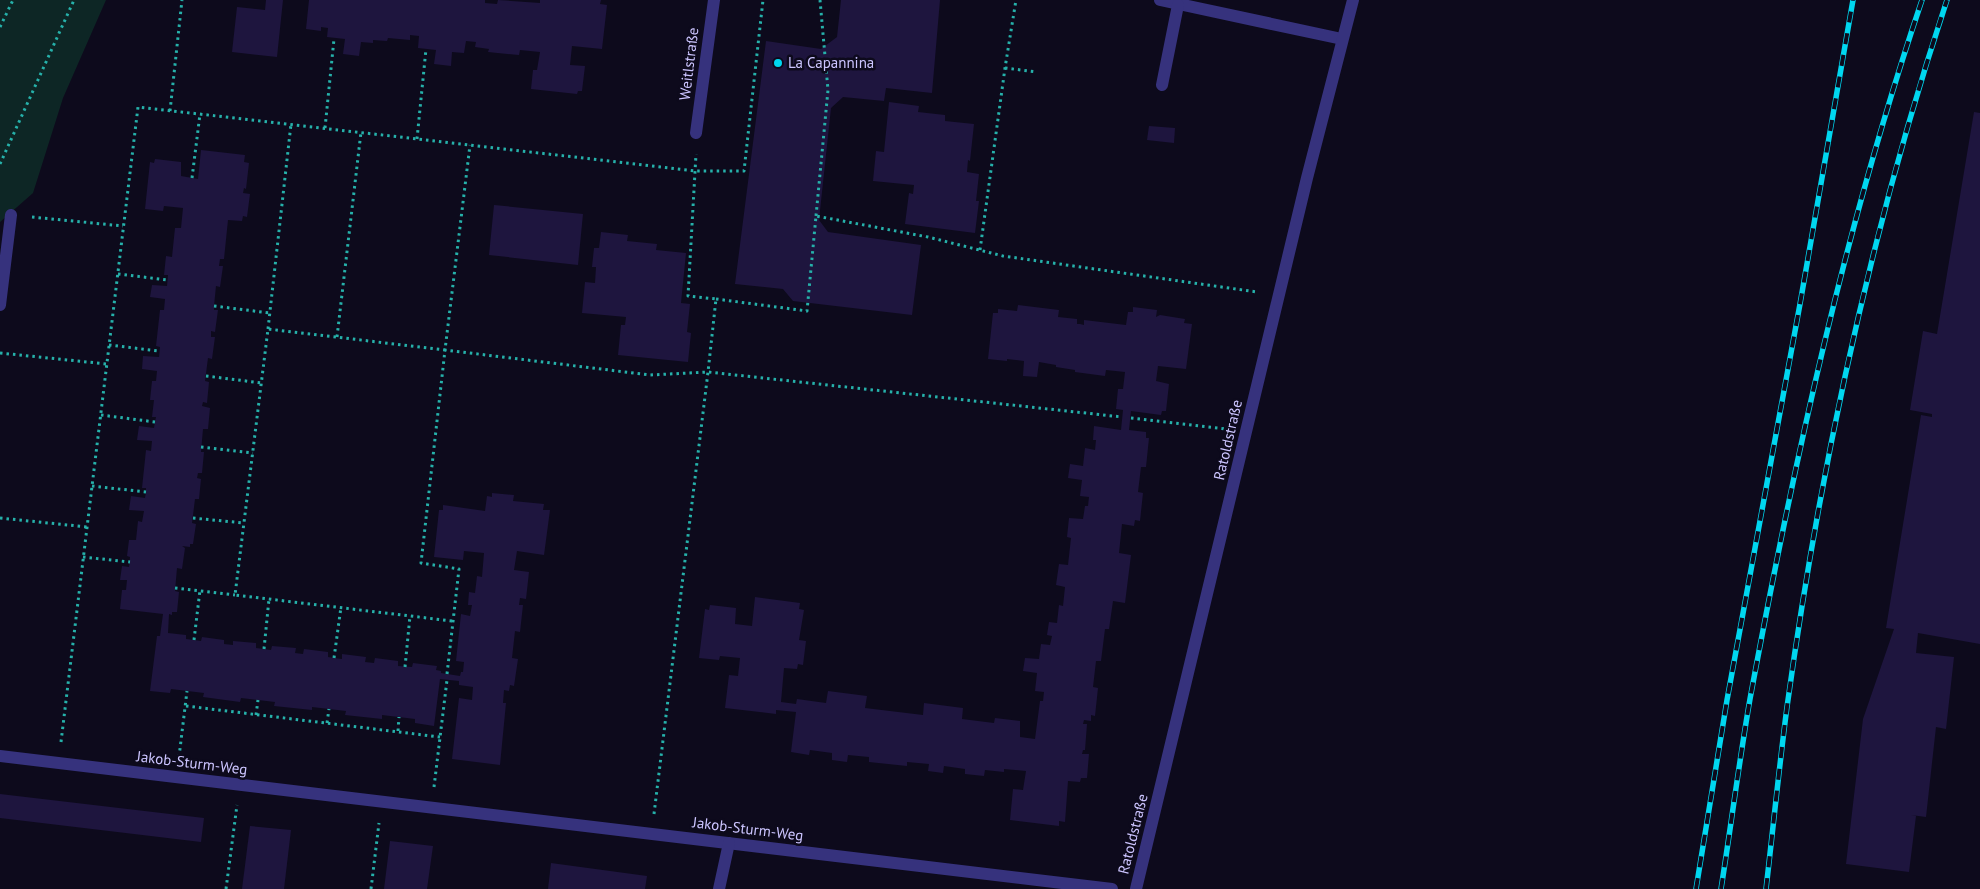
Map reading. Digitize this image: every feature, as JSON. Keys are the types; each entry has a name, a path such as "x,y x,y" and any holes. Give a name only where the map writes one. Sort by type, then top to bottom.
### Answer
{"street":[{"name":"Weitlstraße","path":"696,132 714,0"},
{"path":"1160,0 1342,39"},
{"name":"Ratoldstraße","path":"1136,889 1352,0"},
{"path":"1162,85 1178,5"},
{"path":"0,306 11,215"},
{"name":"Jakob-Sturm-Weg","path":"0,756 1112,889"},
{"path":"719,889 729,843"}],"path":[{"path":"0,27 13,0"},
{"path":"0,164 74,0"},
{"path":"170,111 182,0"},
{"path":"58,763 138,107 696,171 744,171 763,0"},
{"path":"696,132 696,171 688,296 807,311 828,90 820,0"},
{"path":"980,250 1016,0"},
{"path":"325,128 334,39"},
{"path":"417,139 426,49"},
{"path":"1005,68 1037,72"},
{"path":"192,178 200,114"},
{"path":"235,594 262,383 291,124"},
{"path":"337,337 361,132"},
{"path":"447,674 459,569 421,563 470,145"},
{"path":"11,215 124,226"},
{"path":"816,216 928,237 1003,256 1279,295"},
{"path":"118,274 168,280"},
{"path":"651,834 716,299"},
{"path":"214,306 270,313"},
{"path":"268,330 650,375 708,372 1122,417"},
{"path":"109,345 159,350"},
{"path":"0,354 107,364"},
{"path":"206,376 262,383"},
{"path":"101,415 155,422"},
{"path":"1131,418 1246,432"},
{"path":"201,447 253,453"},
{"path":"92,486 146,492"},
{"path":"0,518 87,527"},
{"path":"193,518 244,523"},
{"path":"83,556 130,562"},
{"path":"175,588 452,621"},
{"path":"194,640 200,590"},
{"path":"264,649 269,598"},
{"path":"334,658 341,607"},
{"path":"405,667 410,616"},
{"path":"431,808 446,680"},
{"path":"176,777 187,691"},
{"path":"256,714 258,700"},
{"path":"186,706 440,736"},
{"path":"328,723 329,708"},
{"path":"398,731 399,717"},
{"path":"226,889 239,785"},
{"path":"370,889 381,802"}],"green space":[{"path":"0,0 106,0 63,98 33,193 0,222"}],"building":[{"path":"266,0 283,0 277,57 232,52 237,7 265,10"},
{"path":"309,0 485,0 485,3 497,4 498,0 540,3 540,0 601,0 600,4 607,5 602,49 572,46 570,65 585,66 582,91 578,91 577,94 531,89 533,70 537,70 540,52 520,50 519,55 488,52 489,49 475,47 476,42 466,41 464,53 452,52 451,66 434,64 436,50 418,48 419,36 410,35 410,40 388,38 387,41 373,40 373,43 361,42 359,56 343,54 345,39 327,37 328,28 321,27 321,31 306,29"},
{"path":"841,0 940,0 932,93 886,88 884,101 843,97 831,108 819,220 828,232 921,245 912,315 793,301 783,289 735,284 766,41 821,49 837,37"},
{"path":"889,102 919,106 918,112 945,115 945,121 974,124 967,172 979,174 976,201 979,201 975,233 905,224 909,193 913,194 914,185 873,181 876,151 884,152"},
{"path":"1974,112 1980,113 1980,644 1918,633 1916,653 1954,657 1946,729 1936,727 1926,817 1911,815 1916,816 1909,872 1846,864 1863,719 1894,629 1886,628 1921,415 1932,417 1932,414 1910,410 1923,331 1937,334"},
{"path":"1149,126 1175,128 1174,143 1147,140"},
{"path":"201,150 245,155 244,162 249,163 246,189 244,188 243,193 250,194 247,217 243,216 242,221 228,220 224,259 220,259 219,266 223,266 220,287 216,286 214,306 214,310 218,310 215,332 211,331 211,337 215,337 212,359 208,358 205,381 209,382 207,403 203,402 202,406 210,408 208,429 203,429 201,452 204,452 202,473 198,473 197,478 201,479 199,499 195,499 192,523 196,524 193,544 190,544 190,547 182,546 185,548 182,569 177,568 175,591 179,592 177,612 172,612 172,615 169,614 168,633 186,635 186,639 201,641 202,637 224,640 224,644 233,645 233,641 256,643 256,648 271,650 272,646 296,648 295,653 303,654 304,649 328,652 328,657 342,659 342,654 366,657 365,662 374,663 375,658 398,661 398,666 412,667 413,663 437,666 436,670 441,671 441,673 460,676 461,672 463,672 464,662 456,661 461,614 470,616 472,605 468,605 469,592 475,593 477,576 482,577 484,553 464,551 463,560 434,557 439,510 443,510 443,505 485,511 487,496 492,497 492,493 514,495 513,501 544,504 543,510 550,510 544,555 517,551 514,570 529,572 526,599 520,598 519,605 523,605 520,632 515,631 512,658 518,659 514,686 510,685 509,691 504,690 503,703 506,703 500,765 452,759 459,698 472,700 473,687 459,685 459,681 440,679 434,726 415,723 415,719 382,715 382,719 345,715 346,711 312,707 312,710 274,706 275,702 241,698 240,702 203,697 204,693 171,689 170,693 150,691 157,636 160,636 163,614 120,609 122,590 126,590 127,580 120,580 122,566 129,567 130,557 127,556 129,540 136,540 138,521 142,522 144,511 129,510 131,496 145,498 146,488 142,488 146,450 151,451 152,441 137,440 139,426 154,428 156,417 152,417 154,400 150,400 152,381 156,381 157,371 142,369 143,356 159,357 160,347 156,346 160,310 164,310 165,299 150,297 152,285 167,286 168,275 164,275 166,256 172,257 175,228 181,228 183,208 164,206 163,211 145,209 150,162 154,163 155,159 181,162 181,176 198,179"},
{"path":"494,205 583,214 578,265 489,255"},
{"path":"601,232 628,235 627,241 657,244 656,250 686,253 681,303 690,304 687,332 691,333 688,362 618,355 621,325 625,325 626,317 582,313 585,282 595,283 596,267 592,267 594,248 599,248"},
{"path":"1018,305 1059,310 1058,317 1077,319 1077,324 1084,325 1084,320 1126,325 1128,312 1133,312 1133,307 1157,310 1156,317 1160,315 1185,319 1184,323 1192,324 1186,369 1158,366 1156,381 1169,384 1166,411 1162,411 1161,415 1131,411 1129,430 1146,432 1146,438 1149,438 1146,467 1141,467 1138,492 1143,493 1140,521 1135,520 1134,526 1122,524 1119,553 1131,555 1125,603 1113,601 1109,629 1105,629 1101,661 1096,661 1093,687 1098,688 1095,716 1091,715 1091,721 1084,720 1083,724 1087,724 1085,750 1083,750 1082,754 1089,754 1087,778 1081,778 1080,782 1068,781 1065,822 1059,821 1059,826 1010,820 1013,789 1023,790 1026,771 1004,769 1004,772 985,770 984,776 965,774 965,769 944,766 943,773 928,771 929,764 907,762 907,766 869,762 869,757 848,755 847,762 832,760 832,753 810,750 809,755 791,752 796,712 776,710 776,714 725,708 729,675 738,676 740,658 720,656 719,660 699,658 705,609 709,610 710,605 736,608 735,624 752,626 755,597 800,603 799,609 804,610 799,640 806,641 803,665 798,664 797,669 784,668 781,702 796,704 797,699 826,703 828,691 867,696 865,708 923,715 924,703 963,708 962,719 994,723 995,718 1020,721 1020,737 1035,739 1040,701 1043,701 1044,692 1035,691 1037,673 1023,671 1025,658 1039,659 1041,644 1050,645 1052,636 1047,635 1049,622 1057,623 1059,605 1063,606 1065,587 1056,585 1059,564 1068,565 1071,538 1067,537 1069,518 1083,519 1085,506 1088,506 1089,497 1080,496 1082,480 1068,478 1070,464 1083,466 1085,448 1095,450 1096,440 1093,440 1094,426 1121,430 1123,410 1116,409 1118,389 1123,389 1125,372 1106,370 1105,376 1075,372 1075,370 1039,362 1037,377 1023,376 1024,361 988,359 993,313 998,313 998,309 1017,311"},
{"path":"0,794 204,818 201,842 0,818"},
{"path":"250,826 291,830 284,889 242,889"},
{"path":"390,841 433,846 427,889 384,889"},
{"path":"551,863 647,876 645,889 548,889"}],"railway":[{"path":"1696,889 1727,700 1800,304 1853,0"},
{"path":"1721,889 1750,699 1803,434 1845,259 1894,86 1922,0"},
{"path":"1766,889 1787,707 1800,617 1832,439 1872,261 1895,173 1947,0"}],"place":[{"name":"La Capannina","path":"778,63"}]}
